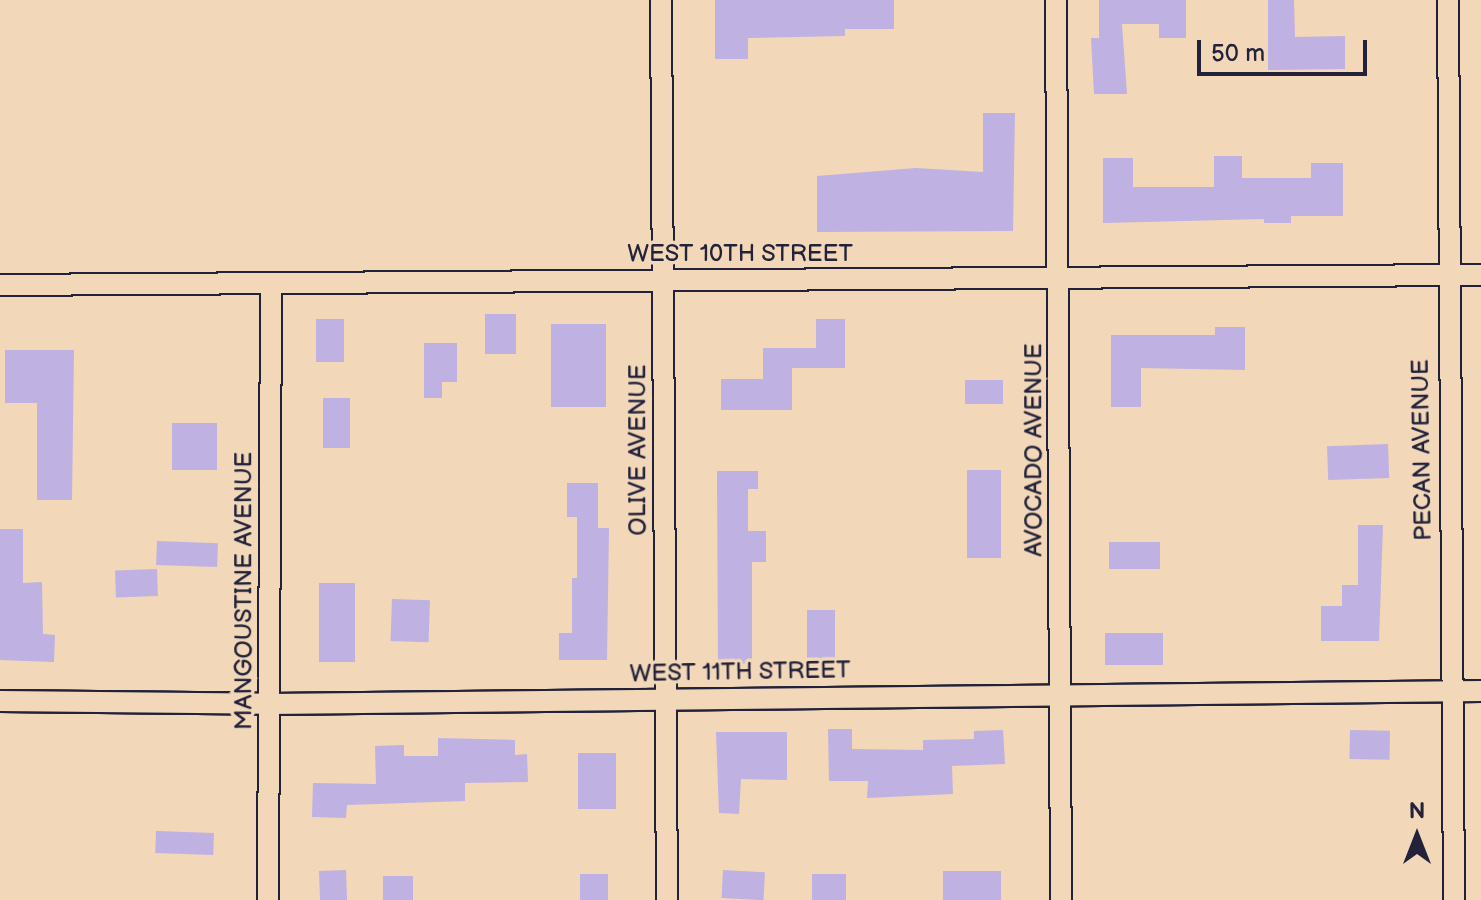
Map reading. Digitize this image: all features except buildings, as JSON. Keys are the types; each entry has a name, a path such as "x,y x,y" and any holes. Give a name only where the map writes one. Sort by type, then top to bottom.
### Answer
{"street":[{"name":"OLIVE AVENUE","path":"661,0 667,900"},
{"name":"AVOCADO AVENUE","path":"1056,0 1061,900"},
{"name":"PECAN AVENUE","path":"1448,0 1446,275 1454,900"},
{"name":"WEST 10TH STREET","path":"0,285 1481,275"},
{"name":"MANGOUSTINE AVENUE","path":"268,900 271,283"},
{"name":"WEST 11TH STREET","path":"0,701 270,704 1481,691"}]}
